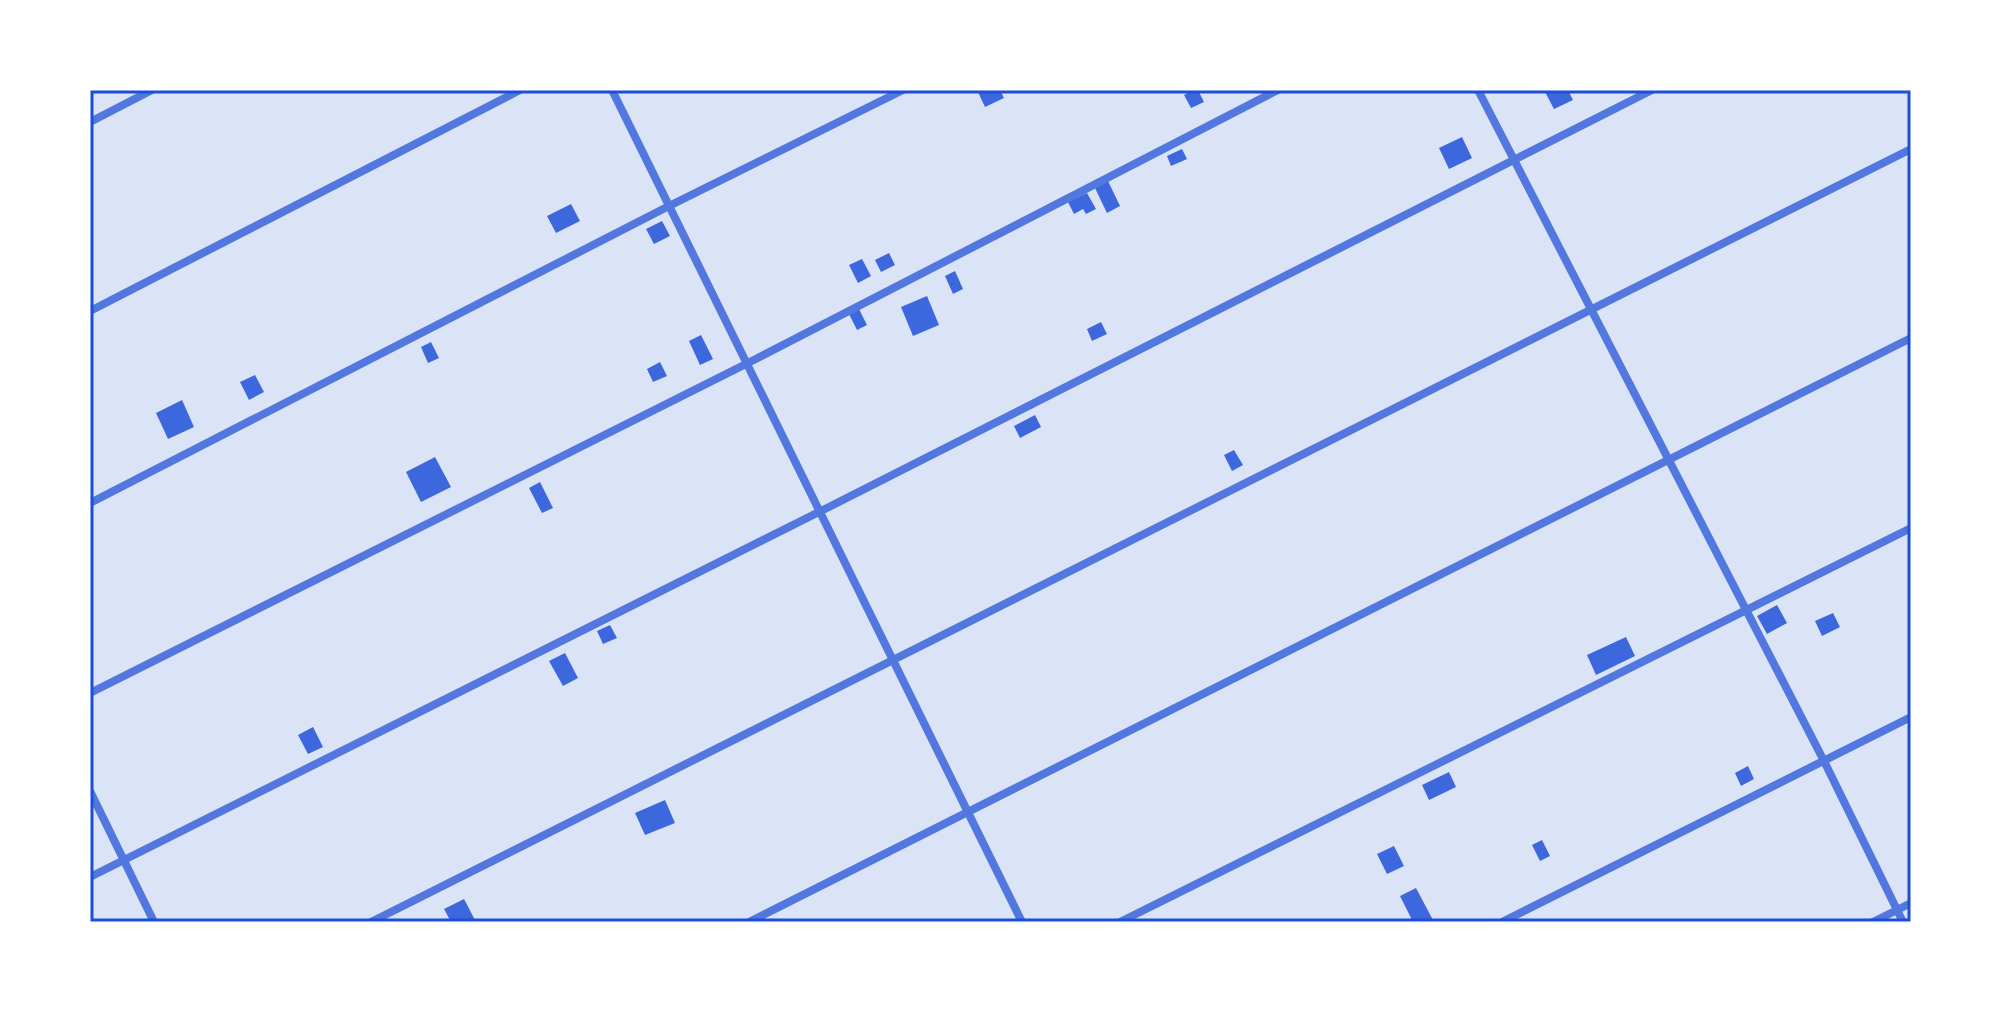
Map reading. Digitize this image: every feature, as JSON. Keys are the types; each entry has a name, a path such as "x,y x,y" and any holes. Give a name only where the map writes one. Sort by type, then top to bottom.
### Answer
{"street":[{"path":"90,122 152,90"},
{"path":"90,311 520,90"},
{"path":"612,90 1022,922"},
{"path":"90,503 669,206 903,90"},
{"path":"90,693 746,364 1278,90"},
{"path":"1478,90 1824,761 1903,922"},
{"path":"90,877 1652,90"},
{"path":"371,922 1911,149"},
{"path":"749,922 1911,338"},
{"path":"1120,922 1911,528"},
{"path":"1502,922 1911,717"},
{"path":"90,791 154,922"},
{"path":"1873,922 1911,903"}],"shaded area":[{"path":"90,90 1911,90 1911,922 90,922"}],"building":[{"path":"977,90 1000,90 1004,98 985,107"},
{"path":"1198,90 1204,102 1191,108 1184,95"},
{"path":"1544,90 1568,90 1573,100 1554,109"},
{"path":"1462,137 1472,158 1449,169 1439,148"},
{"path":"1182,149 1187,159 1171,166 1167,156"},
{"path":"1107,179 1120,206 1107,213 1094,186"},
{"path":"1087,193 1096,209 1086,214 1083,209 1074,214 1068,202"},
{"path":"571,204 580,221 556,233 547,216"},
{"path":"662,221 670,236 654,244 646,229"},
{"path":"889,253 895,265 881,272 875,260"},
{"path":"862,259 871,276 858,283 849,265"},
{"path":"955,271 963,289 953,294 945,276"},
{"path":"927,296 939,325 913,336 901,307"},
{"path":"859,309 867,325 857,330 849,314"},
{"path":"1101,322 1107,334 1092,341 1087,329"},
{"path":"701,335 713,359 700,365 689,341"},
{"path":"431,342 439,358 428,363 421,347"},
{"path":"660,362 667,376 653,382 647,369"},
{"path":"255,375 264,392 249,400 240,382"},
{"path":"182,400 194,427 168,439 156,413"},
{"path":"1035,415 1041,427 1020,438 1014,426"},
{"path":"1234,450 1243,465 1232,471 1224,455"},
{"path":"435,457 451,487 421,502 406,472"},
{"path":"540,482 553,508 542,513 529,488"},
{"path":"1777,605 1787,623 1767,634 1757,616"},
{"path":"1833,613 1840,627 1822,636 1815,621"},
{"path":"610,625 617,638 603,644 597,631"},
{"path":"1626,637 1635,656 1596,675 1587,655"},
{"path":"565,653 578,678 563,686 549,661"},
{"path":"313,727 323,747 308,754 298,735"},
{"path":"1748,766 1754,779 1741,786 1735,773"},
{"path":"1449,772 1456,787 1429,800 1422,785"},
{"path":"665,800 675,823 645,835 635,813"},
{"path":"1542,840 1550,856 1540,861 1532,845"},
{"path":"1394,846 1404,866 1387,874 1377,854"},
{"path":"1416,888 1434,922 1413,922 1400,896"},
{"path":"464,899 476,922 451,922 444,909"}]}
